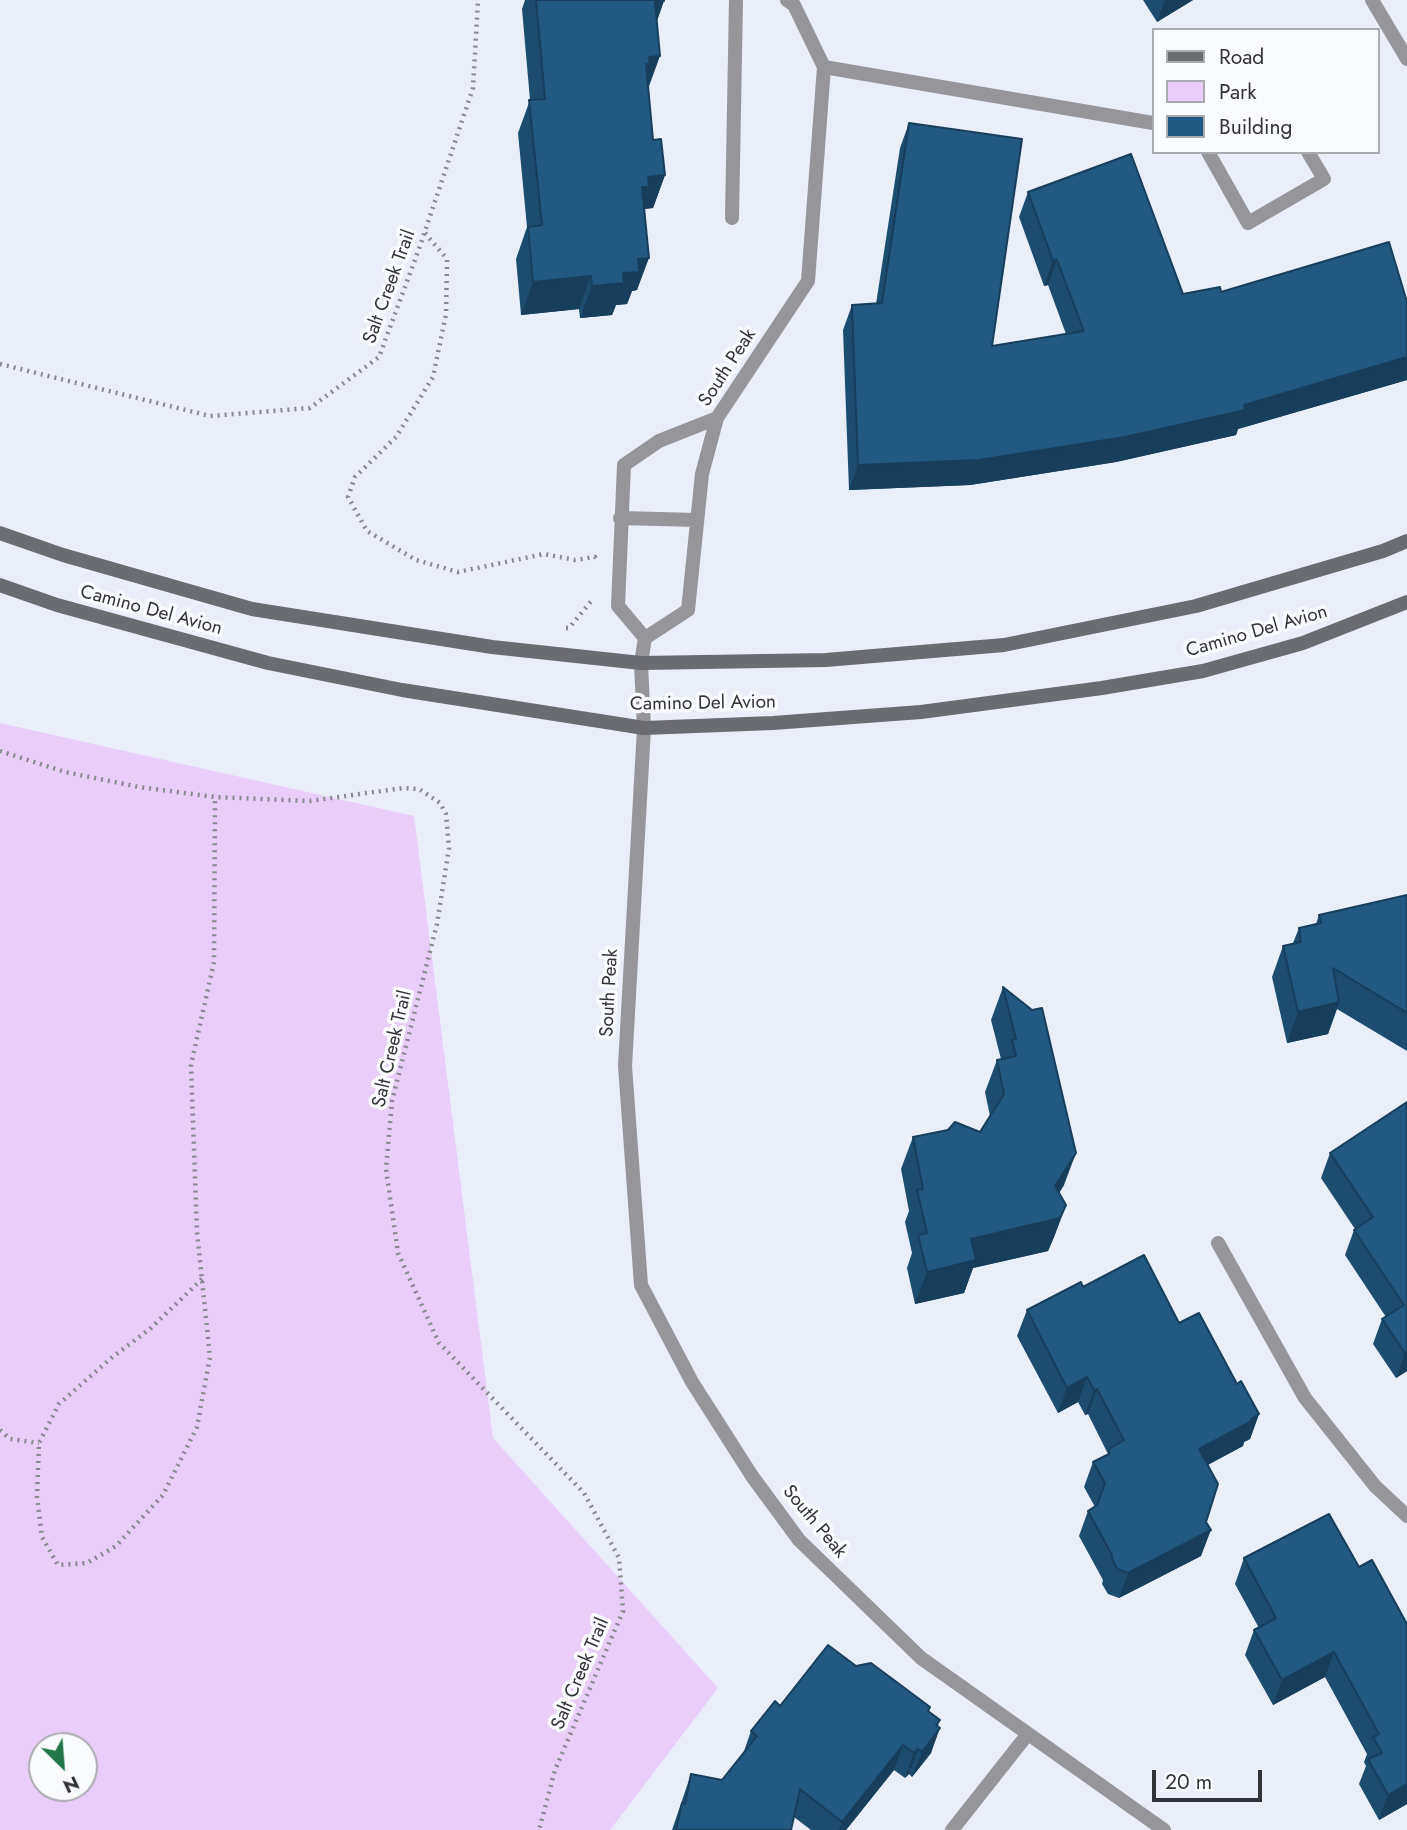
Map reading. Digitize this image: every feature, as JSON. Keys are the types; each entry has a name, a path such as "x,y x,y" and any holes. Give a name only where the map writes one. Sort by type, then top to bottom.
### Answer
{"main road":[{"name":"Camino Del Avion","path":"0,533 63,555 252,609 492,647 641,663 826,660 1004,645 1196,606 1382,551 1407,541"},
{"name":"Camino Del Avion","path":"0,585 57,605 268,663 402,690 644,728 773,723 921,712 1102,688 1203,671 1303,643 1407,602"}],"street":[{"path":"732,218 736,0"},
{"path":"787,0 793,5 824,67 1152,123"},
{"path":"1372,0 1407,60"},
{"name":"South Peak","path":"824,67 808,281 717,418 702,474 688,610 645,638 641,663 644,728 625,1066 641,1285 692,1382 752,1476 799,1540 921,1658 1164,1830"},
{"path":"1209,154 1248,223 1324,179 1309,154"},
{"path":"645,638 618,606 624,465 659,442 717,418"},
{"path":"620,518 697,520"},
{"path":"1218,1243 1305,1398 1375,1486 1407,1516"},
{"path":"952,1830 1027,1735"}],"path":[{"name":"Salt Creek Trail","path":"0,364 210,415 310,408 379,358 425,233 473,88 478,0"},
{"path":"425,233 447,259 446,314 433,377 396,437 355,477 348,497 367,531 416,560 458,572 544,554 575,560 595,557 598,565"},
{"path":"558,629 569,628 596,595"},
{"name":"Salt Creek Trail","path":"0,751 65,772 139,787 215,797 310,801 411,788 429,794 440,803 446,814 449,848 437,924 392,1101 386,1168 398,1254 439,1343 584,1493 619,1558 623,1611 555,1770 539,1830"},
{"path":"202,1279 151,1328 110,1359 59,1404 39,1444 37,1497 42,1537 58,1565 88,1563 116,1546 163,1495 197,1427 210,1357 193,1162 191,1065 214,962 215,797"},
{"path":"0,1430 10,1439 39,1444"}],"green space":[{"path":"0,723 414,816 493,1438 718,1688 610,1830 0,1830"}],"building":[{"path":"536,0 664,0 655,2 660,56 649,57 650,64 646,64 653,140 661,139 665,175 648,177 649,187 642,187 649,258 638,259 639,272 623,273 624,283 592,286 591,276 533,282 528,227 542,225 529,100 545,99"},
{"path":"909,123 1022,139 992,346 1084,331 1057,260 1053,261 1028,192 1131,154 1183,294 1220,287 1221,292 1389,242 1407,302 1407,357 1244,405 1245,410 1125,437 979,460 858,465 852,305 882,303"},
{"path":"1407,895 1407,1013 1333,968 1339,1002 1298,1012 1283,946 1301,942 1299,928 1321,923 1319,915"},
{"path":"1003,987 1032,1010 1042,1008 1076,1153 1055,1186 1066,1205 1060,1218 971,1239 976,1260 927,1272 918,1235 927,1233 917,1190 923,1189 913,1137 948,1130 955,1122 980,1132 1004,1094 997,1060 1016,1056 1012,1040 1016,1039"},
{"path":"1407,1102 1405,1353 1382,1319 1404,1305 1354,1230 1373,1217 1330,1153"},
{"path":"1144,1255 1179,1323 1199,1313 1237,1384 1241,1381 1259,1414 1251,1419 1252,1421 1199,1449 1218,1484 1206,1522 1211,1530 1128,1573 1117,1569 1088,1511 1097,1505 1105,1483 1093,1462 1109,1454 1110,1448 1124,1440 1097,1389 1094,1390 1087,1377 1067,1388 1027,1310 1081,1282 1083,1287"},
{"path":"1329,1514 1359,1567 1372,1560 1407,1624 1407,1784 1388,1795 1368,1759 1382,1753 1373,1737 1379,1734 1334,1652 1282,1680 1254,1630 1276,1618 1244,1558"},
{"path":"828,1645 856,1666 871,1663 930,1707 928,1711 940,1720 936,1725 940,1728 922,1752 918,1749 914,1753 903,1745 842,1822 800,1789 791,1830 676,1830 691,1774 722,1780 757,1736 751,1731 775,1701 780,1706"}]}
